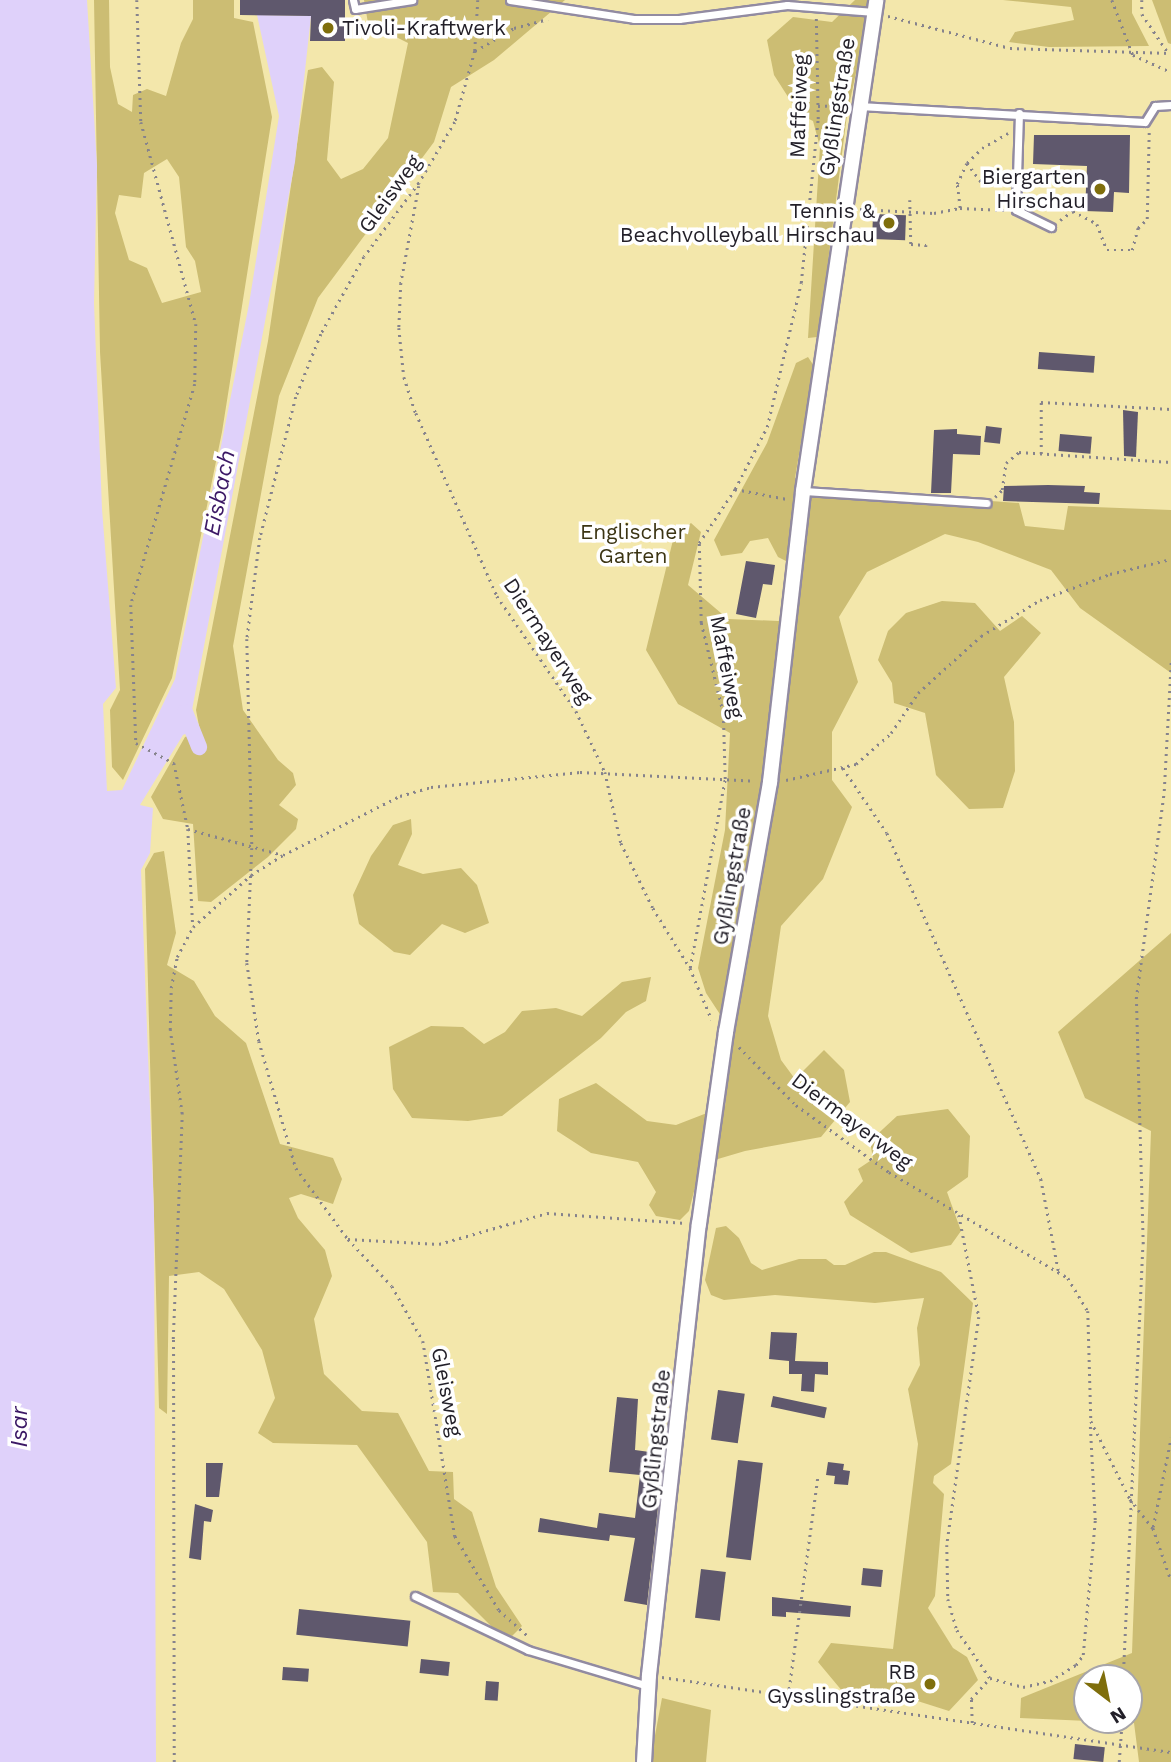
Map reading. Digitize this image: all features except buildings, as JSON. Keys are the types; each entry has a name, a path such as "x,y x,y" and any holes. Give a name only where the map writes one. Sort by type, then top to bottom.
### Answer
{"street":[{"name":"Gyßlingstraße","path":"644,1762 648,1681 699,1224 726,1032 770,782 802,496 857,106 875,6"}],"lane":[{"path":"353,0 355,9 412,0"},
{"path":"510,0 634,19 815,6 875,6"},
{"path":"857,106 1145,122 1155,106 1171,105"},
{"path":"1019,113 1016,210 1051,227"},
{"path":"802,496 987,503"},
{"path":"415,1596 528,1650 648,1681"}],"path":[{"path":"137,0 141,122 196,324 195,384 131,605 136,743 174,763 188,828 193,926"},
{"name":"Gleisweg","path":"478,0 475,51 455,122 419,183 383,227 338,301 296,397 260,538 249,602 252,848 247,963 259,1041 296,1168 348,1239 392,1286 423,1341 456,1536 499,1610 533,1640"},
{"path":"1112,0 1133,55 1171,72"},
{"path":"1142,0 1142,14 1169,52"},
{"name":"Maffeiweg","path":"690,968 725,779 723,713 701,624 699,543 735,489 767,428 802,283 818,106 815,6"},
{"path":"875,6 1010,48 1133,55 1169,52"},
{"path":"475,51 514,28 550,18"},
{"path":"818,106 857,106"},
{"path":"1051,227 1073,211 1097,223 1107,250 1132,250 1138,228 1147,219 1150,137 1145,122"},
{"path":"960,208 957,184 967,163 997,137 1018,130"},
{"path":"967,163 982,183"},
{"name":"Diermayerweg","path":"419,183 401,283 404,377 416,413 497,596 576,711 605,772 621,843 690,968 712,1019 796,1105 889,1172 1068,1278 1088,1311 1091,1421 1130,1499 1153,1528"},
{"path":"910,200 911,244 926,245 926,249"},
{"path":"842,208 912,212 960,208 1016,210"},
{"path":"1041,454 1041,402 1171,409"},
{"path":"987,503 987,497 998,497 1002,491 1012,454 1171,462"},
{"path":"735,489 802,496"},
{"path":"174,1762 173,1339 182,1114 170,1030 170,988 177,957 193,926 251,875 283,855 400,796 432,787 605,772 770,782 809,779 856,764 891,733 918,693 981,636 1040,600 1110,574 1171,559"},
{"path":"1124,1664 1143,1244 1136,999 1164,791 1171,660"},
{"path":"843,768 887,833 1041,1180 1059,1273"},
{"path":"188,828 283,855"},
{"path":"348,1239 439,1244 547,1213 699,1224"},
{"path":"958,1213 979,1317 947,1545 948,1599 957,1630 990,1678 1023,1687 1051,1681 1076,1665 1083,1655 1095,1521 1091,1421"},
{"path":"1171,1437 1153,1528 1171,1580"},
{"path":"788,1696 818,1475"},
{"path":"972,1723 971,1699 990,1678"},
{"path":"648,1681 788,1696 1171,1752"},
{"path":"1119,1762 1121,1734"}],"green space":[{"name":"Englischer Garten","path":"81,0 1171,0 1171,1762 144,1762 100,791"}],"shaded area":[{"path":"94,0 109,0 110,67 118,104 132,112 133,95 147,89 166,96 181,43 193,19 193,0 234,0 234,18 253,22 272,117 222,432 172,678 123,780 112,767 110,710 120,690 100,352","holes":["167,159 179,177 186,247 195,261 201,292 162,303 147,268 129,260 115,213 119,195 141,198 144,173"]},
{"path":"364,0 565,0 494,60 451,87 434,142 318,298 279,396 233,646 243,710 278,760 293,773 296,785 279,805 298,819 296,829 268,857 211,902 198,901 193,824 163,819 151,797 185,737 200,731 196,710 268,341 308,70 322,67 334,82 327,160 341,179 363,169 388,138 408,43 368,23"},
{"path":"855,0 870,0 870,7 847,115 817,337 808,338 820,147 813,121 799,114 774,75 767,40 793,17 832,22"},
{"path":"1003,0 1132,0 1132,13 1149,46 1049,47 1009,42 1015,32 1074,20 1071,7"},
{"path":"1152,0 1171,0 1171,44 1168,43"},
{"path":"808,357 814,366 795,478 816,488 1019,503 1025,526 1064,530 1068,506 1171,510 1171,673 1080,608 1051,570 978,542 945,534 867,572 839,617 858,682 832,732 832,780 852,807 823,879 781,926 768,1016 781,1060 795,1079 824,1050 844,1070 850,1102 821,1137 745,1151 701,1164 689,1211 680,1220 656,1216 649,1205 656,1192 638,1162 591,1153 557,1131 559,1099 596,1083 647,1121 676,1125 725,1106 733,1034 706,993 698,968 725,830 730,733 678,704 646,650 674,536 691,523 701,532 688,585 728,619 778,621 798,616 802,569 778,557 768,538 750,541 742,553 721,556 714,540 767,443 796,363"},
{"path":"942,601 975,603 1000,631 1022,616 1041,633 1004,677 1014,722 1015,771 1003,808 969,809 936,775 925,713 894,703 892,683 878,660 888,631 906,613"},
{"path":"411,819 412,834 398,865 423,874 461,868 477,885 489,923 465,933 442,924 410,955 394,952 359,924 353,895 371,856 393,825"},
{"path":"164,851 176,933 167,965 194,981 215,1016 246,1043 280,1144 333,1158 342,1179 333,1204 301,1194 289,1198 298,1218 325,1250 332,1276 314,1319 324,1374 362,1411 398,1413 429,1471 453,1472 454,1499 472,1512 496,1587 522,1626 512,1636 495,1630 458,1593 433,1592 427,1542 357,1445 273,1443 258,1433 275,1398 262,1350 224,1289 199,1272 169,1276 167,1414 159,1408 145,869 154,853"},
{"path":"1171,933 1171,1762 1139,1762 1135,1734 1143,1734 1143,1664 1105,1664 1132,1653 1151,1131 1085,1098 1058,1032"},
{"path":"651,977 646,1001 626,1012 601,1038 502,1116 468,1121 412,1118 393,1089 389,1047 431,1026 463,1027 484,1044 505,1032 522,1011 556,1008 582,1016 622,982"},
{"path":"948,1109 970,1136 968,1177 947,1192 961,1231 951,1245 911,1253 850,1215 844,1202 863,1181 858,1169 873,1159 870,1141 897,1116"},
{"path":"726,1226 739,1238 751,1263 762,1270 799,1259 826,1259 834,1265 845,1265 874,1252 886,1252 941,1272 973,1303 951,1464 934,1476 933,1483 944,1494 935,1596 928,1608 953,1648 967,1657 978,1680 949,1711 886,1691 843,1692 818,1662 831,1643 893,1649 918,1444 908,1389 920,1365 917,1328 924,1298 875,1303 775,1295 724,1300 711,1295 705,1280 716,1228"},
{"path":"1073,1677 1073,1720 1020,1718 1021,1698"},
{"path":"662,1698 711,1710 706,1762 650,1762"}],"water":[{"path":"0,0 87,0 97,166 94,303 102,509 116,688 103,704 107,791 122,790 175,679 249,304 279,116 257,15 311,16 295,162 192,710 197,728 183,735 140,805 153,808 150,853 141,870 154,1212 156,1762 0,1762"}],"waterway":[{"path":"185,712 199,747"}],"place":[{"name":"Tivoli-Kraftwerk","path":"328,28"},
{"name":"Biergarten Hirschau","path":"1100,189"},
{"name":"Tennis & Beachvolleyball Hirschau","path":"889,223"},
{"name":"RB Gysslingstraße","path":"930,1684"}],"water label":[{"name":"Eisbach","path":"220,493"},
{"name":"Isar","path":"20,1427"}]}
